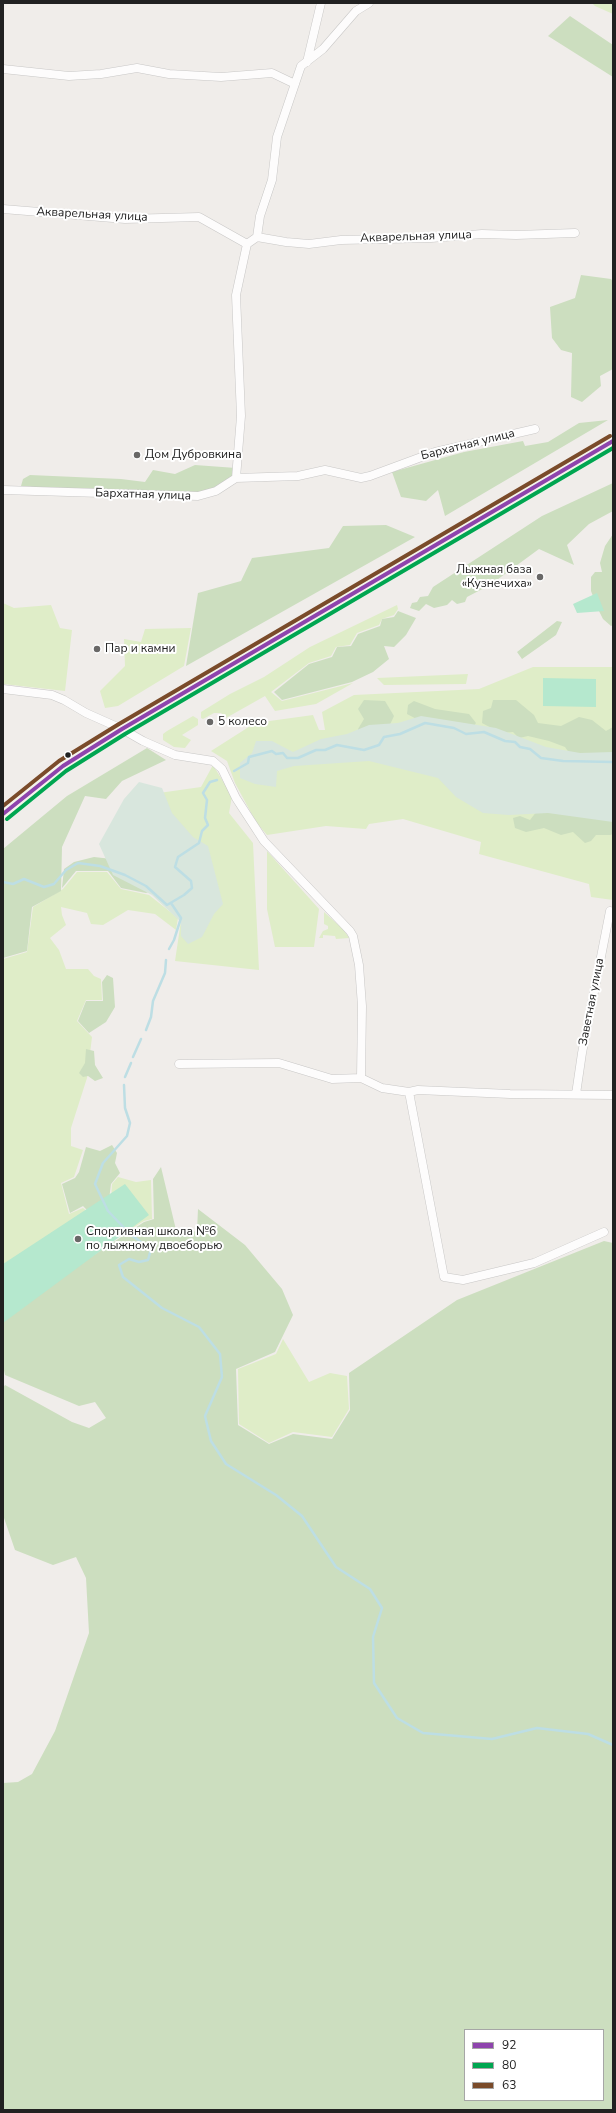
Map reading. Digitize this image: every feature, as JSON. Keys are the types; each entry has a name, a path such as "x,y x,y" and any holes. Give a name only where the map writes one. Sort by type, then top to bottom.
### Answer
{"main road":[{"path":"3,814 63,766 122,728 613,441"}],"street":[{"path":"307,62 321,3"},
{"path":"236,478 239,460 241,416 236,295 246,244 257,237 260,216 272,180 277,137 301,66 323,49 356,11 369,3"},
{"path":"3,69 69,76 102,74 137,68 170,74 221,77 272,73 295,84"},
{"name":"Акварельная улица","path":"3,209 125,219 198,216 240,238 246,244"},
{"name":"Акварельная улица","path":"257,237 309,244 357,239 431,238 482,234 516,235 575,233"},
{"name":"Бархатная улица","path":"3,490 198,496 216,491 236,478 298,476 325,470 351,477 370,476 435,452 535,429"},
{"path":"3,689 52,695 86,713 122,728 143,741 175,755 213,761 222,769 236,798 264,841 350,931 353,936 359,965 362,1006 361,1078"},
{"name":"Заветная улица","path":"576,1094 582,1053 610,911"},
{"path":"179,1064 278,1063 332,1079 361,1078 382,1088 409,1092 418,1090 510,1094 613,1095"},
{"path":"409,1092 444,1277 463,1280 534,1263 604,1232"}],"green space":[{"path":"592,3 613,3 613,14 595,6"},
{"path":"570,16 613,45 613,77 548,36"},
{"path":"581,275 611,279 613,282 613,369 600,376 601,386 582,402 571,397 572,353 561,350 552,338 550,307 575,298"},
{"path":"608,420 445,516 438,490 426,501 401,497 392,472 464,452 523,441 525,446 548,442 579,423"},
{"path":"195,465 236,468 232,478 211,490 195,494 76,491 21,486 23,479 30,475 121,479 145,482 153,470 175,474"},
{"path":"613,483 613,511 589,524 567,545 574,565 539,549 490,585 467,597 465,602 457,604 452,600 447,605 434,608 426,604 419,611 410,608 412,603 417,602 420,597 428,596 433,587 542,516"},
{"path":"386,525 415,537 186,666 198,593 241,581 252,558 329,548 343,526"},
{"path":"613,534 613,625 611,626 603,619 597,607 591,591 591,577 595,572 602,572 600,563 605,546"},
{"path":"597,593 604,611 577,613 573,604"},
{"path":"3,603 14,608 51,605 60,628 72,630 65,691 3,684"},
{"path":"397,605 398,609 394,615 382,619 379,625 357,633 350,645 336,647 331,656 309,663 271,692 282,701 353,683 316,704 275,711 265,696 226,718 221,713 214,713 203,719 201,718 201,712 230,694 264,677 310,647"},
{"path":"398,611 416,618 406,635 394,647 384,646 389,659 373,672 352,682 282,700 274,692 309,664 332,657 337,647 351,646 358,634 380,626 382,619 394,617"},
{"path":"557,621 562,622 556,635 522,659 517,652"},
{"path":"191,628 184,666 118,706 105,708 100,691 125,666 124,639 141,642 145,629"},
{"path":"533,667 613,667 613,900 591,897 589,884 479,854 481,842 403,819 369,824 366,829 326,826 267,835 256,822 235,783 227,761 211,751 255,723 313,715 319,730 325,730 322,712 354,695 479,689"},
{"path":"468,674 466,684 384,685 377,678"},
{"path":"543,678 596,679 596,707 543,706"},
{"path":"364,700 385,701 394,716 386,733 359,737 358,729 364,719 358,709"},
{"path":"493,700 516,700 534,715 538,723 561,726 579,717 592,720 606,731 613,727 613,760 572,757 565,747 549,741 528,736 519,738 513,732 501,733 482,723 483,711 491,708"},
{"path":"414,701 435,709 469,714 476,723 471,730 430,726 407,714 408,705"},
{"path":"193,716 198,719 198,725 182,735 191,740 185,748 174,747 163,740 163,734"},
{"path":"147,748 166,760 122,781 106,799 85,796 62,847 61,891 32,907 27,951 3,958 3,849 67,796"},
{"path":"213,765 232,796 229,813 253,843 259,970 175,961 182,914 159,793 201,787"},
{"path":"613,794 613,833 611,835 596,835 591,841 585,843 573,832 561,835 544,828 526,832 515,828 513,818 520,816 530,820 537,811"},
{"path":"267,851 319,909 314,947 275,947 267,909"},
{"path":"94,857 112,859 157,889 146,893 121,888 108,871 76,871 62,888 64,869 74,862"},
{"path":"77,872 107,872 121,889 149,895 178,918 176,930 155,914 128,910 103,925 91,924 87,913 61,907 66,925 50,938 59,950 66,969 88,969 94,976 101,979 102,1000 86,1000 77,1021 92,1037 87,1078 71,1128 71,1146 83,1150 74,1177 61,1183 69,1214 83,1208 90,1214 111,1199 112,1184 118,1177 136,1182 151,1180 152,1219 144,1221 101,1248 3,1267 3,959 27,952 33,907 63,889"},
{"path":"324,912 344,930 349,938 336,939 335,936 323,935 323,938 319,938 323,931 328,929 328,926 324,924"},
{"path":"107,975 113,978 115,1007 106,1022 89,1033 78,1021 86,1001 103,1001 102,982"},
{"path":"86,1049 94,1051 95,1065 103,1078 95,1081 88,1076 83,1077 79,1073 85,1063"},
{"path":"112,1145 117,1153 115,1163 120,1173 111,1184 109,1200 89,1212 83,1206 70,1213 62,1184 75,1178 79,1172 86,1147 100,1151"},
{"path":"161,1167 177,1234 197,1231 198,1209 245,1245 282,1289 293,1315 275,1352 236,1369 238,1425 269,1444 293,1434 332,1439 350,1410 349,1373 457,1300 604,1241 613,1243 613,2110 3,2110 3,1783 18,1782 32,1774 55,1731 89,1633 86,1578 76,1557 53,1565 15,1550 3,1515 3,1388 5,1385 72,1422 89,1428 106,1418 95,1402 79,1406 5,1375 3,1366 3,1315 144,1222 154,1219 153,1179"},
{"name":"Спортивная школа №6 по лыжному двоеборью","path":"125,1184 149,1215 3,1323 3,1264"},
{"path":"283,1339 309,1382 330,1373 347,1376 349,1409 332,1437 293,1432 269,1443 239,1424 238,1369 276,1354"}],"shaded area":[{"path":"421,716 496,728 546,747 580,753 613,752 613,822 548,813 509,815 483,813 456,797 438,778 369,761 294,766 277,771 276,787 255,784 240,778 240,763 252,753 256,741 272,741 293,752 321,739 347,734 369,725 398,723"},
{"path":"139,782 162,788 172,813 193,837 208,846 223,904 214,914 202,937 188,944 181,936 181,922 152,895 113,875 99,844 124,799"}],"waterway":[{"path":"234,771 248,763 249,757 272,751 276,754 283,753 287,758 298,758 316,750 325,750 337,745 364,750 379,745 384,737 400,734 425,723 454,728 466,734 484,732 505,741 515,742 520,747 530,749 541,758 563,761 613,762"},
{"path":"3,882 13,884 24,879 44,887 54,884 66,870 78,863 100,866 125,875 146,886 167,905 184,895 192,888 191,881 175,867 178,857 199,843 202,831 208,825 205,818 207,800 203,793 210,782 217,780"},
{"path":"169,949 174,940 181,918 171,903"},
{"path":"146,1030 151,1017 153,1001 165,973 166,960"},
{"path":"133,1057 141,1039"},
{"path":"125,1077 131,1063"},
{"path":"124,1085 125,1108 130,1123 127,1136 103,1163 95,1184 108,1211 131,1235 151,1249 148,1260 139,1262 129,1259 119,1265 123,1277 162,1308 199,1327 220,1354 222,1377 205,1416 211,1441 226,1464 276,1495 302,1516 336,1567 370,1589 382,1608 373,1637 374,1683 397,1718 423,1733 492,1739 537,1728 588,1734 613,1745"}],"transit line":[{"name":"63","path":"3,806 59,761 119,724 610,436"},
{"name":"92","path":"3,814 63,766 122,729 613,441"},
{"name":"80","path":"7,819 66,771 125,734 613,448"}],"place":[{"name":"Дом Дубровкина","path":"137,455"},
{"name":"Лыжная база «Кузнечиха»","path":"540,577"},
{"name":"Пар и камни","path":"97,649"},
{"name":"5 колесо","path":"210,722"},
{"name":"Спортивная школа №6 по лыжному двоеборью","path":"78,1239"}]}
